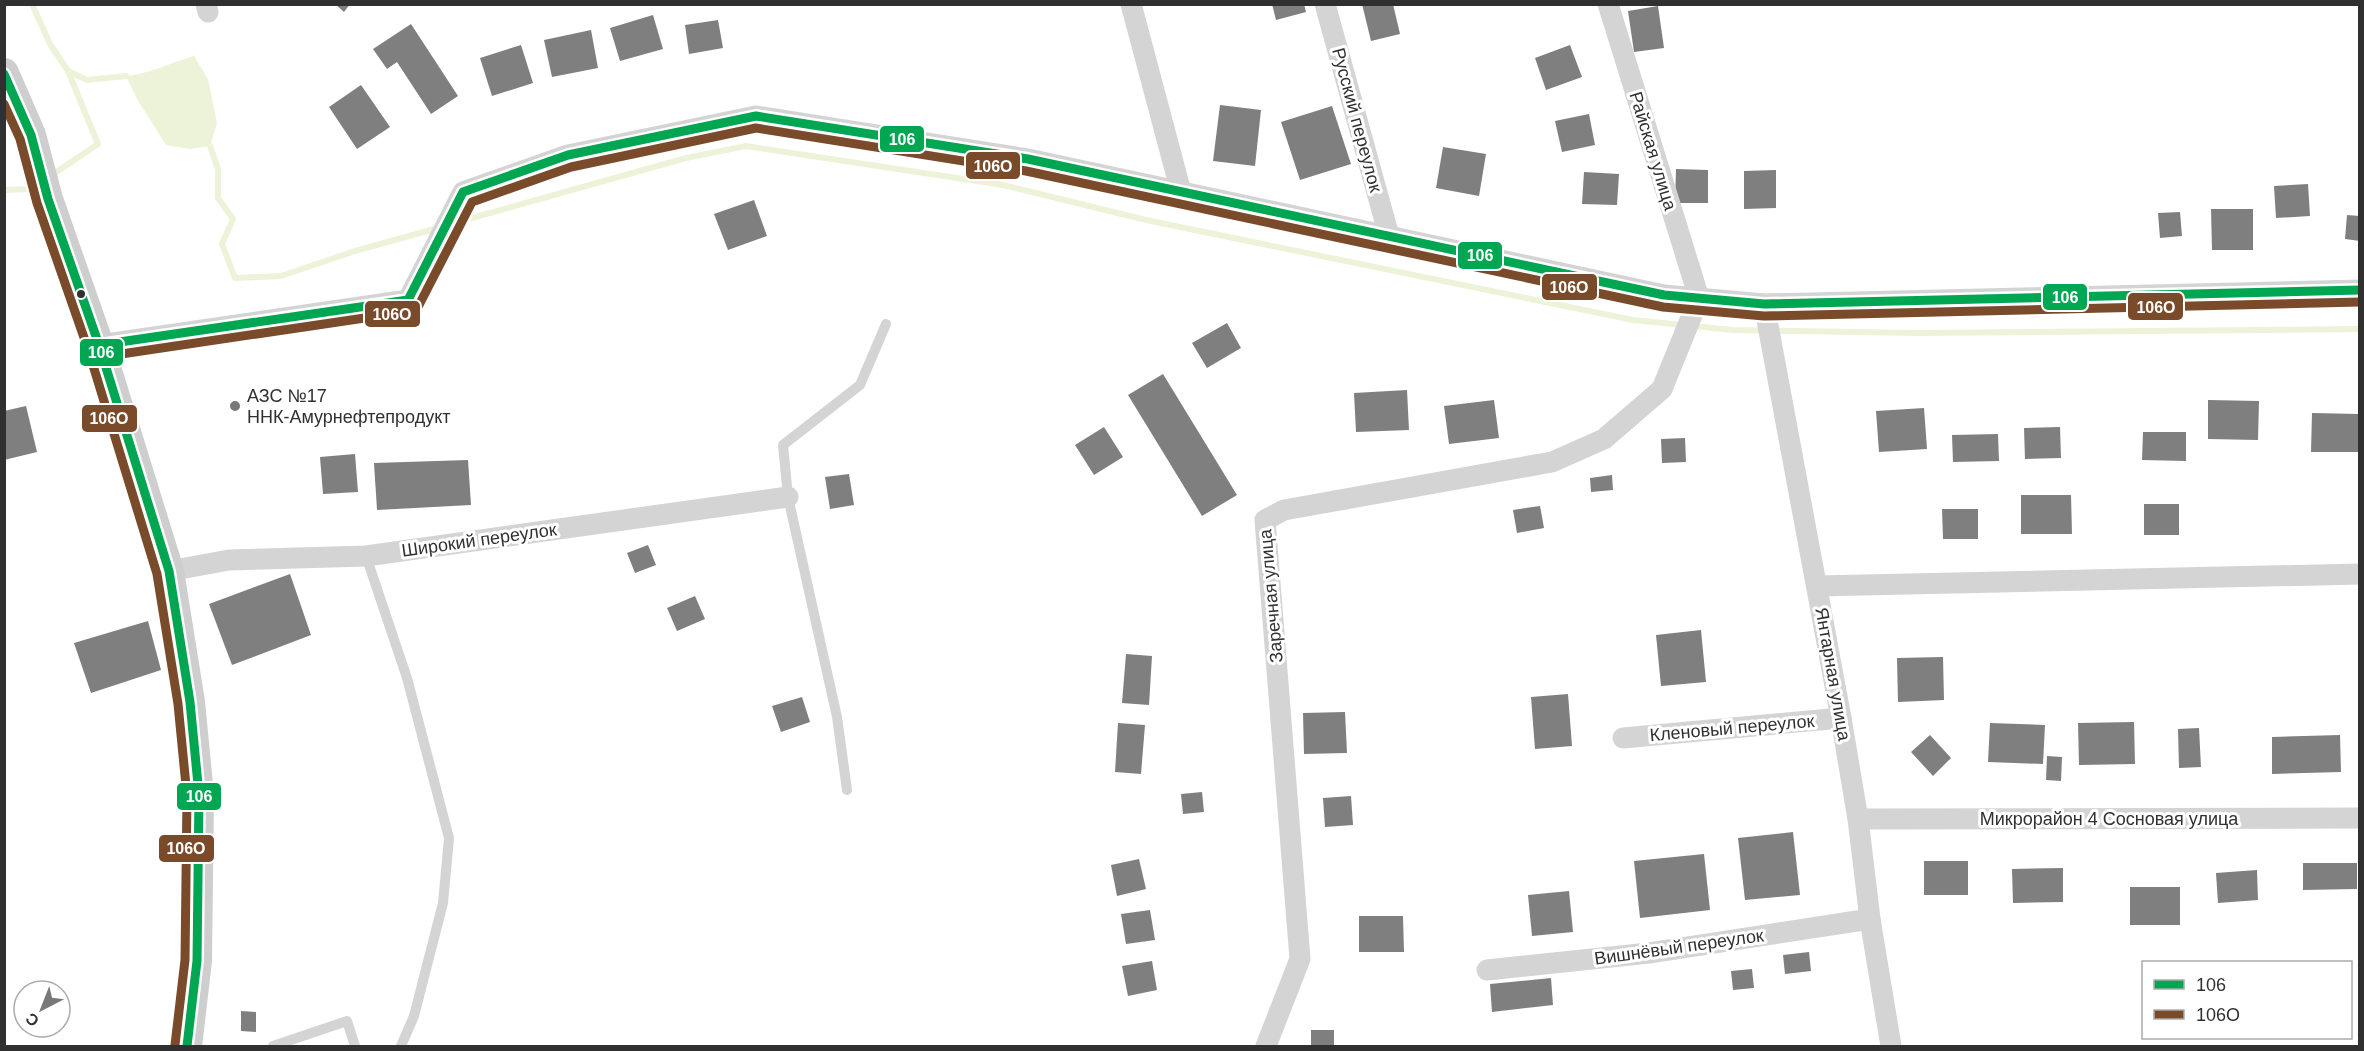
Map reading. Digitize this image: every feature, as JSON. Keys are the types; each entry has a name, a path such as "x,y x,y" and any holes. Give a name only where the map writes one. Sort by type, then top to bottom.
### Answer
{"street":[{"path":"1131,4 1181,192"},
{"name":"Русский переулок","path":"1325,4 1389,236"},
{"name":"Райская улица","path":"1608,4 1699,298"},
{"path":"4,73 31,135 48,199 99,345 169,570 190,702 199,795 197,961 187,1047"},
{"path":"99,345 408,300 463,192 568,155 756,116 1028,159 1664,295 1764,304 2360,290"},
{"name":"Заречная улица","path":"1266,1047 1300,959 1265,520 1284,510 1552,462 1604,439 1662,389 1699,298"},
{"name":"Янтарная улица","path":"1764,304 1841,718 1891,1047"},
{"name":"Широкий переулок","path":"169,570 229,560 366,556 788,497"},
{"path":"1816,586 2360,574"},
{"name":"Кленовый переулок","path":"1623,738 1841,718"},
{"name":"Микрорайон 4 Сосновая улица","path":"1858,819 2360,818"},
{"name":"Вишнёвый переулок","path":"1487,970 1649,953 1870,919"}],"lane":[{"path":"847,790 837,717 788,497 783,445 860,385 886,324"},
{"path":"366,556 407,678 449,838 443,903 414,1016 401,1047"},
{"path":"273,1047 347,1021 355,1047"}],"shaded area":[{"path":"194,56 208,79 217,123 210,146 190,149 166,145 137,99 126,76 150,71"}],"building":[{"path":"335,4 350,4 344,12"},
{"path":"1272,4 1304,4 1306,12 1276,20"},
{"path":"1362,4 1393,4 1400,34 1371,41"},
{"path":"1658,6 1664,48 1634,52 1628,11"},
{"path":"653,15 663,49 620,61 610,28"},
{"path":"718,20 723,48 689,54 685,25"},
{"path":"411,24 458,96 431,114 397,62 387,69 373,49"},
{"path":"591,30 598,68 552,77 544,40"},
{"path":"521,45 533,83 492,96 480,58"},
{"path":"1570,45 1582,77 1546,90 1535,58"},
{"path":"361,85 390,127 357,149 329,107"},
{"path":"1220,105 1261,110 1255,166 1213,161"},
{"path":"1332,106 1351,164 1300,180 1281,122"},
{"path":"1589,114 1595,145 1562,152 1555,121"},
{"path":"1443,147 1486,154 1479,196 1436,188"},
{"path":"1676,169 1708,170 1708,203 1675,203"},
{"path":"1776,170 1776,208 1744,209 1744,171"},
{"path":"1584,172 1619,174 1617,205 1582,204"},
{"path":"2308,184 2310,216 2276,218 2274,186"},
{"path":"754,200 767,236 728,250 714,214"},
{"path":"2211,209 2253,209 2253,250 2212,250"},
{"path":"2180,212 2182,236 2160,238 2158,213"},
{"path":"2347,215 2360,216 2360,241 2345,239"},
{"path":"1227,323 1241,348 1207,368 1192,343"},
{"path":"1163,374 1237,495 1202,516 1128,395"},
{"path":"1407,390 1409,430 1356,432 1354,393"},
{"path":"1494,400 1499,438 1449,444 1444,406"},
{"path":"2208,400 2259,401 2258,440 2208,439"},
{"path":"26,406 37,452 4,460 4,411"},
{"path":"1924,408 1927,449 1879,452 1876,411"},
{"path":"2312,413 2359,414 2358,452 2311,452"},
{"path":"1104,427 1123,457 1094,475 1075,445"},
{"path":"2060,427 2061,458 2025,459 2024,428"},
{"path":"2143,432 2186,432 2186,461 2142,460"},
{"path":"1998,434 1999,461 1953,462 1952,435"},
{"path":"1685,438 1686,462 1662,463 1661,439"},
{"path":"355,454 358,492 323,494 320,457"},
{"path":"468,460 471,505 377,510 374,463"},
{"path":"849,474 854,505 830,509 825,477"},
{"path":"1612,475 1613,490 1591,492 1590,478"},
{"path":"2021,495 2071,495 2072,534 2021,534"},
{"path":"2144,504 2179,504 2179,535 2144,535"},
{"path":"1540,506 1544,528 1517,533 1513,510"},
{"path":"1942,509 1978,509 1978,539 1943,539"},
{"path":"648,545 656,565 635,573 627,553"},
{"path":"290,574 311,635 232,665 209,604"},
{"path":"695,596 705,619 677,631 667,608"},
{"path":"148,621 161,670 91,693 74,643"},
{"path":"1701,630 1706,682 1661,686 1656,635"},
{"path":"1126,654 1152,656 1149,705 1122,703"},
{"path":"1943,657 1944,700 1898,702 1897,658"},
{"path":"1568,694 1572,746 1535,749 1531,697"},
{"path":"802,697 810,722 781,732 772,706"},
{"path":"1345,712 1347,753 1304,754 1303,713"},
{"path":"2134,722 2135,764 2079,765 2078,723"},
{"path":"1118,723 1145,725 1141,774 1115,772"},
{"path":"1990,723 2045,725 2043,764 1988,762"},
{"path":"2199,728 2201,767 2179,768 2178,729"},
{"path":"1930,735 1951,758 1933,776 1911,752"},
{"path":"2340,735 2341,772 2272,774 2272,737"},
{"path":"2047,756 2062,757 2061,781 2046,780"},
{"path":"1202,792 1204,812 1183,814 1181,794"},
{"path":"1351,796 1353,825 1325,827 1323,798"},
{"path":"1793,832 1800,895 1745,900 1738,838"},
{"path":"1704,854 1710,910 1640,918 1634,861"},
{"path":"1139,859 1146,889 1117,896 1111,865"},
{"path":"1924,861 1968,861 1968,895 1924,895"},
{"path":"2303,863 2357,863 2357,889 2303,890"},
{"path":"2063,868 2063,902 2013,903 2012,869"},
{"path":"2257,870 2258,900 2218,903 2216,873"},
{"path":"2130,887 2180,887 2180,925 2130,925"},
{"path":"1569,891 1573,932 1532,936 1528,895"},
{"path":"1150,910 1155,940 1126,944 1121,914"},
{"path":"1359,916 1403,916 1404,952 1359,952"},
{"path":"1809,952 1811,971 1785,974 1783,955"},
{"path":"1152,961 1157,990 1128,996 1122,966"},
{"path":"1752,969 1754,988 1733,990 1731,971"},
{"path":"1551,978 1553,1005 1492,1012 1490,984"},
{"path":"241,1011 256,1012 256,1032 241,1031"},
{"path":"1311,1030 1334,1030 1334,1046 1311,1046"}],"waterway":[{"path":"32,4 50,44 68,71"},
{"path":"49,177 98,144 68,71 87,80 126,76"},
{"path":"210,146 218,169 218,198 233,219 222,244 235,278 281,276 355,251 438,228"},
{"path":"454,223 686,158 746,146 1003,185 1146,220 1633,320 1733,330 1919,333 2360,329"},
{"path":"4,190 29,189 35,185"}],"transit line":[{"name":"106","path":"4,74 31,135 48,199 99,345 169,571 190,702 199,795 197,961 187,1046"},
{"name":"106О","path":"4,104 20,139 37,203 88,349 157,574 178,704 187,796 185,960 175,1045"},
{"name":"106","path":"99,345 408,300 463,192 568,155 756,116 1028,159 1664,295 1764,304 2360,290"},
{"name":"106О","path":"101,357 412,311 419,305 472,202 571,167 756,128 1026,171 1663,307 1764,316 2360,302"}],"place":[{"name":"АЗС №17 ННК-Амурнефтепродукт","path":"235,406"}]}
